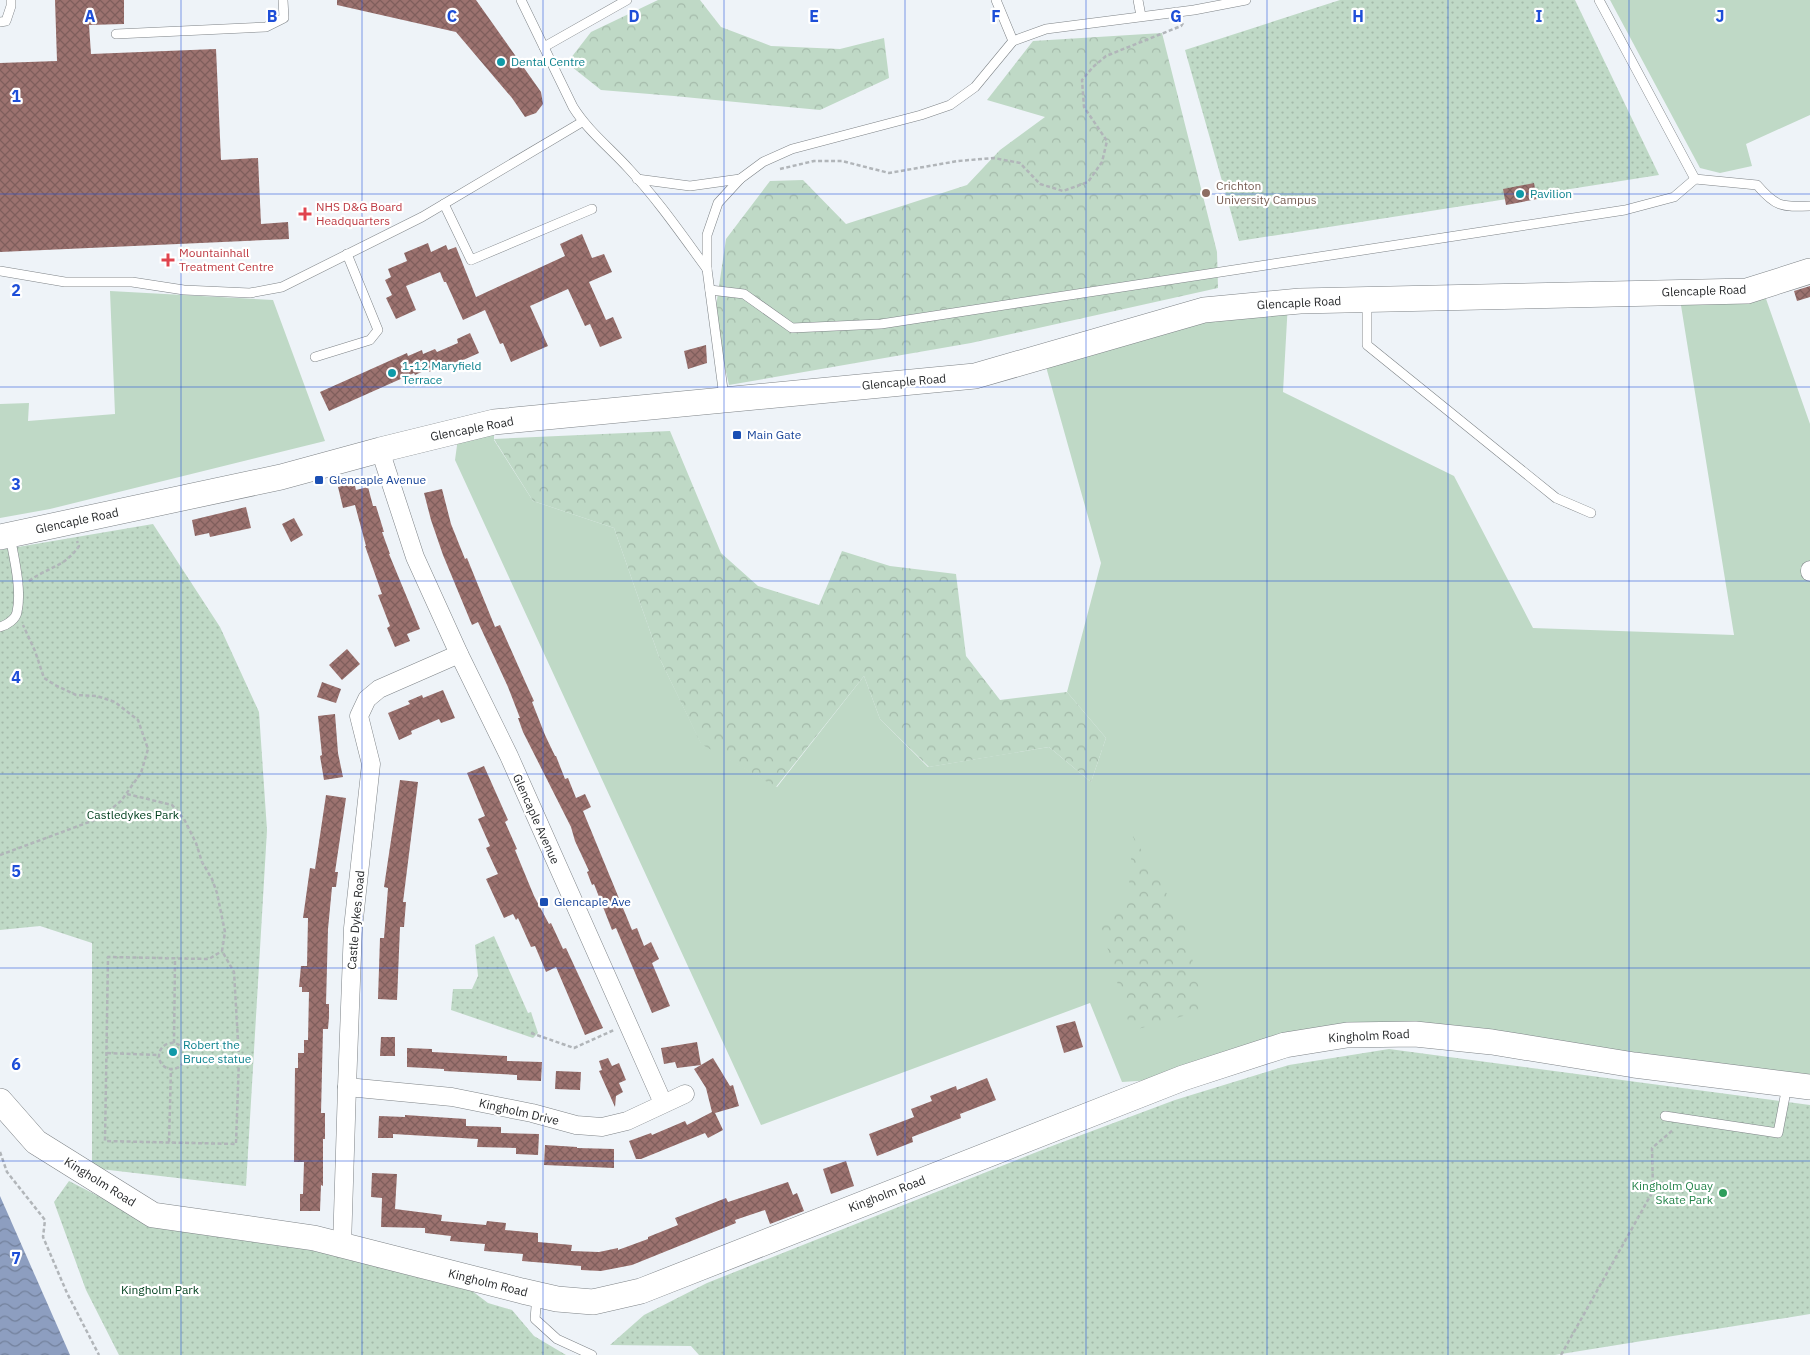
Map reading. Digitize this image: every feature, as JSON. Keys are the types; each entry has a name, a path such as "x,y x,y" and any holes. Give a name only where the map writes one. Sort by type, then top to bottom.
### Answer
{"main road":[{"name":"Glencaple Road","path":"5,536 280,477 494,422 975,376 1204,310 1300,301 1747,291 1810,271"},
{"name":"Kingholm Road","path":"0,1101 36,1142 153,1216 314,1238 537,1295 593,1302 641,1290 1183,1078 1285,1045 1347,1035 1415,1034 1492,1042 1634,1065 1799,1085"}],"street":[{"name":"Glencaple Avenue","path":"380,450 415,557 459,654 509,756 663,1103"},
{"name":"Castle Dykes Road","path":"342,1246 353,928 371,764 359,716 367,699 379,689 459,654"},
{"name":"Kingholm Drive","path":"346,1087 452,1097 532,1113 576,1125 602,1127 626,1121 685,1094"}],"lane":[{"path":"0,22 6,21 11,0"},
{"path":"116,34 266,27 284,18 283,0"},
{"path":"520,0 572,107 582,122 637,179 707,269"},
{"path":"544,47 627,0"},
{"path":"996,0 1013,41"},
{"path":"1138,0 1141,16"},
{"path":"725,399 707,269 706,235 718,203 740,179 763,162 792,149 921,115 950,105 975,87 1013,41 1046,29 1194,10 1246,0"},
{"path":"1600,0 1695,179"},
{"path":"0,271 65,282 132,282 184,290 250,294 282,287 422,217 582,122"},
{"path":"637,179 690,186 740,179"},
{"path":"710,290 744,294 792,328 881,324 1625,210 1674,197 1695,179 1757,185 1767,197 1784,207 1810,206"},
{"path":"444,204 471,260 592,209"},
{"path":"315,357 370,340 378,330 347,254"},
{"path":"1367,300 1367,346 1556,498 1591,513"},
{"path":"0,627 18,614 18,589 5,536"},
{"path":"1665,1116 1778,1133 1799,1085"},
{"path":"537,1295 534,1319 557,1339 592,1355"}],"path":[{"path":"777,170 814,160 842,161 889,173 958,161 994,158 1020,163 1040,184 1063,192 1088,182 1102,162 1107,141 1084,107 1082,80 1106,56 1181,26 1194,10"},
{"path":"18,589 38,575 62,564 72,556 79,546 76,537"},
{"path":"0,855 100,818 127,794 141,773 148,750 138,720 115,702 97,696 76,695 44,678 35,651 18,614"},
{"path":"127,794 172,805 184,819 217,894 226,932 222,951 234,972 239,1058 236,1144 105,1141 108,957 209,959 222,951"},
{"path":"174,1043 175,959"},
{"path":"532,1033 574,1048 628,1023"},
{"path":"174,1043 181,1046 186,1053 186,1058 183,1065 171,1069 161,1063 159,1055 165,1044 174,1043"},
{"path":"107,1053 159,1055"},
{"path":"186,1058 239,1058"},
{"path":"169,1142 171,1069"},
{"path":"1561,1355 1653,1191 1652,1148 1686,1119"},
{"path":"0,1152 7,1172 45,1220 43,1237 67,1293 99,1355"}],"green space":[{"path":"658,0 700,0 721,27 771,46 840,49 884,38 889,78 820,110 601,90 567,63 591,32"},
{"path":"1340,0 1575,0 1659,175 1239,241 1185,50"},
{"path":"1610,0 1810,0 1810,115 1746,144 1752,166 1720,173 1700,168"},
{"path":"1162,33 1217,252 1218,288 971,343 729,385 714,320 726,239 770,181 803,180 846,224 967,185 1000,150 1045,117 987,100 1033,41"},
{"path":"110,291 273,300 325,441 50,509 0,518 0,404 29,403 28,421 115,414"},
{"path":"1679,293 1765,296 1810,424 1810,1087 1347,1035 1183,1078 1122,1082 1090,1003 761,1125 455,460 459,431 494,422 494,440 533,501 614,528 659,657 701,743 777,787 864,676 880,719 928,767 1049,747 1091,782 1106,738 1067,692 1101,563 1043,356 1288,302 1283,392 1454,476 1533,628 1734,635"},
{"path":"670,431 721,553 758,586 819,605 842,551 890,566 956,574 966,656 1000,700 1067,692 1106,738 1091,782 1049,747 929,767 880,719 864,676 776,787 701,744 659,657 614,528 533,501 494,439"},
{"name":"Castledykes Park","path":"153,524 220,627 259,712 267,830 246,1186 92,1168 92,943 40,926 0,930 0,550"},
{"path":"1133,836 1184,923 1204,1010 1131,1031 1101,925 1128,897"},
{"path":"494,936 528,1013 531,1012 538,1033 533,1038 451,1010 453,989 472,989 478,976 475,945"},
{"path":"1389,1049 1810,1105 1810,1314 1555,1355 699,1355 691,1346 610,1345 644,1315 707,1283 1052,1146 1175,1100 1289,1065"},
{"name":"Kingholm Park","path":"69,1181 147,1221 451,1275 488,1303 512,1310 534,1336 566,1355 119,1355 86,1290 54,1202"}],"water":[{"path":"0,1196 70,1355 0,1355"}],"building":[{"name":"Mountainhall Treatment Centre","path":"55,0 124,0 124,24 89,25 91,54 216,49 221,160 258,158 261,224 288,222 289,239 0,252 0,63 57,61"},
{"name":"Dental Centre","path":"337,0 476,0 541,92 543,104 536,113 525,117 512,98 456,32 337,5"},
{"name":"Pavilion","path":"1534,183 1537,199 1506,205 1503,189"},
{"path":"582,234 592,258 604,254 612,272 589,282 606,320 613,317 622,338 600,347 590,324 585,326 568,289 530,306 548,346 511,362 503,343 500,344 485,310 463,320 440,272 406,286 416,310 396,319 386,298 392,295 385,280 391,277 388,269 407,261 404,253 428,243 431,252 446,245 448,250 456,247 476,297 565,256 560,244"},
{"path":"1810,286 1810,297 1797,301 1794,291"},
{"name":"1-12 Maryfield Terrace","path":"470,333 479,353 443,369 442,367 429,372 428,369 415,375 414,373 329,411 320,392 407,353 408,356 422,350 423,354 435,349 437,352 458,343 457,339"},
{"path":"706,345 707,363 688,369 684,351"},
{"path":"354,482 356,490 368,487 373,506 376,506 389,554 420,629 407,634 410,641 395,647 387,628 390,626 378,595 382,594 365,546 355,505 343,508 338,487"},
{"path":"442,489 451,524 465,559 467,558 495,627 500,625 534,701 532,702 545,735 565,779 568,778 576,798 585,794 591,807 583,811 632,930 637,928 644,946 651,942 659,959 652,963 670,1006 652,1013 616,928 612,930 594,884 592,885 587,872 589,871 575,841 571,827 523,732 518,718 520,718 508,687 478,622 472,625 443,555 424,493"},
{"path":"246,507 251,528 210,537 209,533 195,536 192,520"},
{"path":"294,518 303,535 291,542 282,524"},
{"path":"347,649 360,664 342,680 329,665"},
{"path":"322,682 341,689 336,703 317,697"},
{"path":"443,690 455,718 441,723 439,719 411,731 412,734 399,740 388,713 410,704 408,701 422,695 423,698"},
{"path":"335,714 338,753 343,777 324,780 320,756 322,755 318,716"},
{"path":"484,766 508,820 505,822 534,896 549,924 551,923 563,949 566,948 603,1028 585,1035 556,967 546,972 535,946 531,947 518,918 516,920 513,914 504,918 486,879 498,874 486,848 490,846 478,819 485,816 467,773"},
{"path":"400,780 418,782 403,902 406,902 404,927 400,927 397,1000 378,999 380,938 384,938 388,888 384,887"},
{"path":"326,795 346,798 335,872 338,872 336,887 332,887 328,929 326,1004 329,1004 329,1017 328,1029 323,1029 321,1113 325,1113 323,1186 321,1185 320,1211 300,1211 300,1194 303,1194 304,1162 294,1162 295,1068 298,1068 298,1053 304,1053 304,1040 308,1040 309,992 302,992 302,987 299,987 301,966 307,966 308,918 303,918 310,868 315,869"},
{"path":"1075,1021 1083,1047 1064,1053 1056,1026"},
{"path":"381,1037 395,1037 395,1056 380,1056"},
{"path":"697,1042 701,1065 677,1068 675,1062 664,1064 661,1048"},
{"path":"407,1048 432,1049 432,1052 507,1056 507,1061 542,1062 541,1081 517,1080 517,1075 407,1067"},
{"path":"608,1058 612,1066 619,1063 626,1080 619,1083 623,1092 616,1096 615,1107 599,1071 602,1070 599,1061"},
{"path":"713,1058 730,1086 733,1085 739,1106 715,1113 723,1130 708,1138 705,1133 641,1159 636,1159 629,1141 651,1133 652,1135 685,1121 687,1125 712,1112 706,1088 694,1069"},
{"path":"556,1071 581,1072 580,1090 555,1089"},
{"path":"987,1078 996,1100 960,1114 961,1118 912,1137 913,1142 877,1156 869,1134 914,1117 911,1109 932,1101 930,1096 956,1086 957,1090"},
{"path":"405,1115 466,1119 466,1126 501,1127 501,1133 539,1134 538,1155 516,1154 516,1148 477,1147 478,1139 393,1134 393,1138 378,1138 379,1116 405,1117"},
{"path":"545,1145 614,1149 614,1168 544,1165"},
{"path":"846,1161 854,1186 831,1194 823,1169"},
{"path":"372,1173 397,1174 395,1209 442,1215 441,1221 486,1225 487,1221 506,1223 505,1230 538,1233 538,1242 572,1245 571,1251 599,1252 618,1248 618,1250 678,1225 675,1218 726,1198 728,1202 788,1182 793,1195 797,1193 804,1211 770,1224 765,1210 735,1220 736,1223 632,1265 601,1271 581,1270 581,1266 522,1261 523,1254 484,1251 485,1244 450,1241 451,1236 425,1233 425,1228 381,1227 382,1198 371,1197"}],"place":[{"name":"Dental Centre","path":"501,62"},
{"name":"Crichton University Campus","path":"1206,193"},
{"name":"Pavilion","path":"1520,194"},
{"name":"NHS D&G Board Headquarters","path":"305,214"},
{"name":"Mountainhall Treatment Centre","path":"168,260"},
{"name":"1-12 Maryfield Terrace","path":"392,373"},
{"name":"Main Gate","path":"737,435"},
{"name":"Glencaple Avenue","path":"319,480"},
{"name":"Glencaple Ave","path":"544,902"},
{"name":"Robert the Bruce statue","path":"173,1052"},
{"name":"Kingholm Quay Skate Park","path":"1723,1193"}]}
